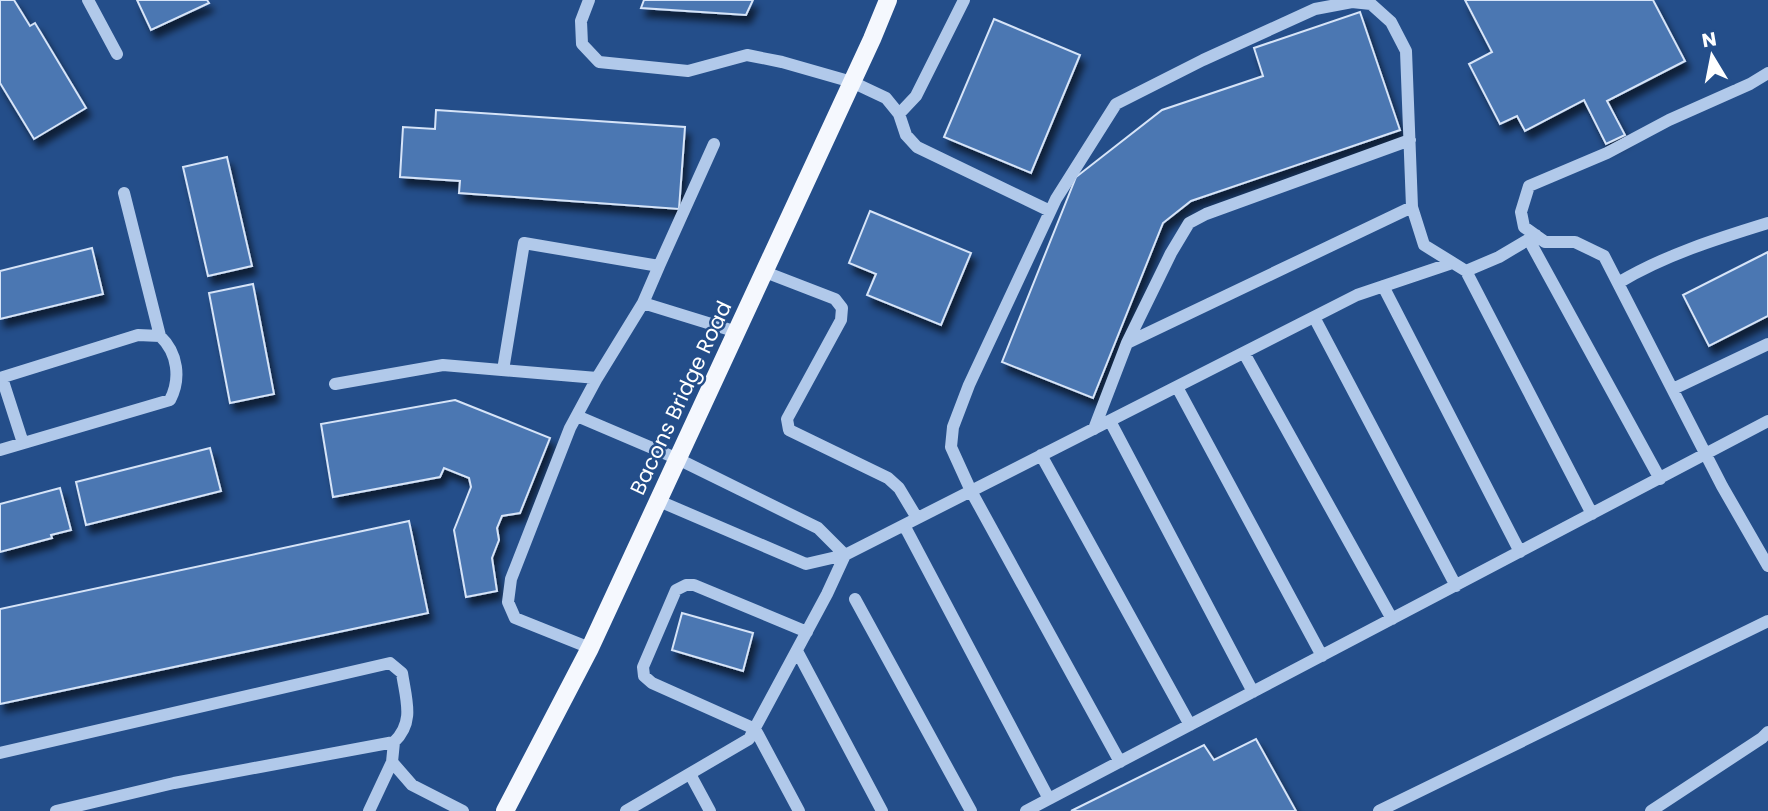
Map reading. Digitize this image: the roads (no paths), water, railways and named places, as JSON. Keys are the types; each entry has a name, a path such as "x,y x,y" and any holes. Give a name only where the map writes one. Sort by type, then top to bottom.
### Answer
{"main road":[{"name":"Bacons Bridge Road","path":"505,811 590,648 888,0"}],"street":[{"path":"88,0 117,54"},
{"path":"589,0 581,21 582,44 599,62 688,71 747,55 852,82 886,98 900,114 906,135 917,147 1050,211"},
{"path":"900,114 916,96 964,0"},
{"path":"1119,762 971,491 951,447 953,427 969,385 1050,211 1116,104 1203,60 1315,9 1352,2 1371,4 1391,22 1406,51 1412,207 1424,245 1466,271 1592,514"},
{"path":"1660,479 1532,237 1524,227 1521,212 1529,186 1607,153 1768,73"},
{"path":"1094,429 1127,343 1171,253 1189,223 1206,214 1410,140"},
{"path":"590,648 514,618 508,603 511,579 577,416 643,303 714,144"},
{"path":"0,450 170,400 177,387 177,370 170,345 160,336 124,193"},
{"path":"1127,343 1412,207"},
{"path":"1618,283 1644,267 1690,247 1768,223"},
{"path":"1466,271 1499,257 1532,237"},
{"path":"1532,237 1545,242 1575,242 1604,256 1706,455 1763,546 1768,566"},
{"path":"503,370 524,243 659,266"},
{"path":"659,501 806,564 845,555 1357,295 1452,262"},
{"path":"765,272 835,299 842,308 841,320 787,419 789,429 888,478 899,488 918,518"},
{"path":"1383,286 1520,552"},
{"path":"643,303 737,332"},
{"path":"1314,317 1456,586"},
{"path":"23,443 1,378 138,335 160,336"},
{"path":"1673,389 1768,344"},
{"path":"1244,353 1392,619"},
{"path":"335,384 443,365 597,378"},
{"path":"1177,387 1322,656"},
{"path":"577,416 678,459 818,528 845,555"},
{"path":"1110,421 1253,692"},
{"path":"1026,811 1768,421"},
{"path":"1041,455 1190,725"},
{"path":"904,525 1049,799"},
{"path":"626,811 749,739 845,555"},
{"path":"799,811 755,729 652,683 644,676 643,667 676,590 686,585 694,585 807,632"},
{"path":"855,599 971,811"},
{"path":"1379,811 1768,621"},
{"path":"797,651 882,811"},
{"path":"0,753 390,663 402,673 408,711 405,732 394,742 174,783 56,811"},
{"path":"1651,811 1768,732"},
{"path":"369,811 392,762 394,742"},
{"path":"392,762 412,785 463,811"},
{"path":"690,774 710,811"}]}
